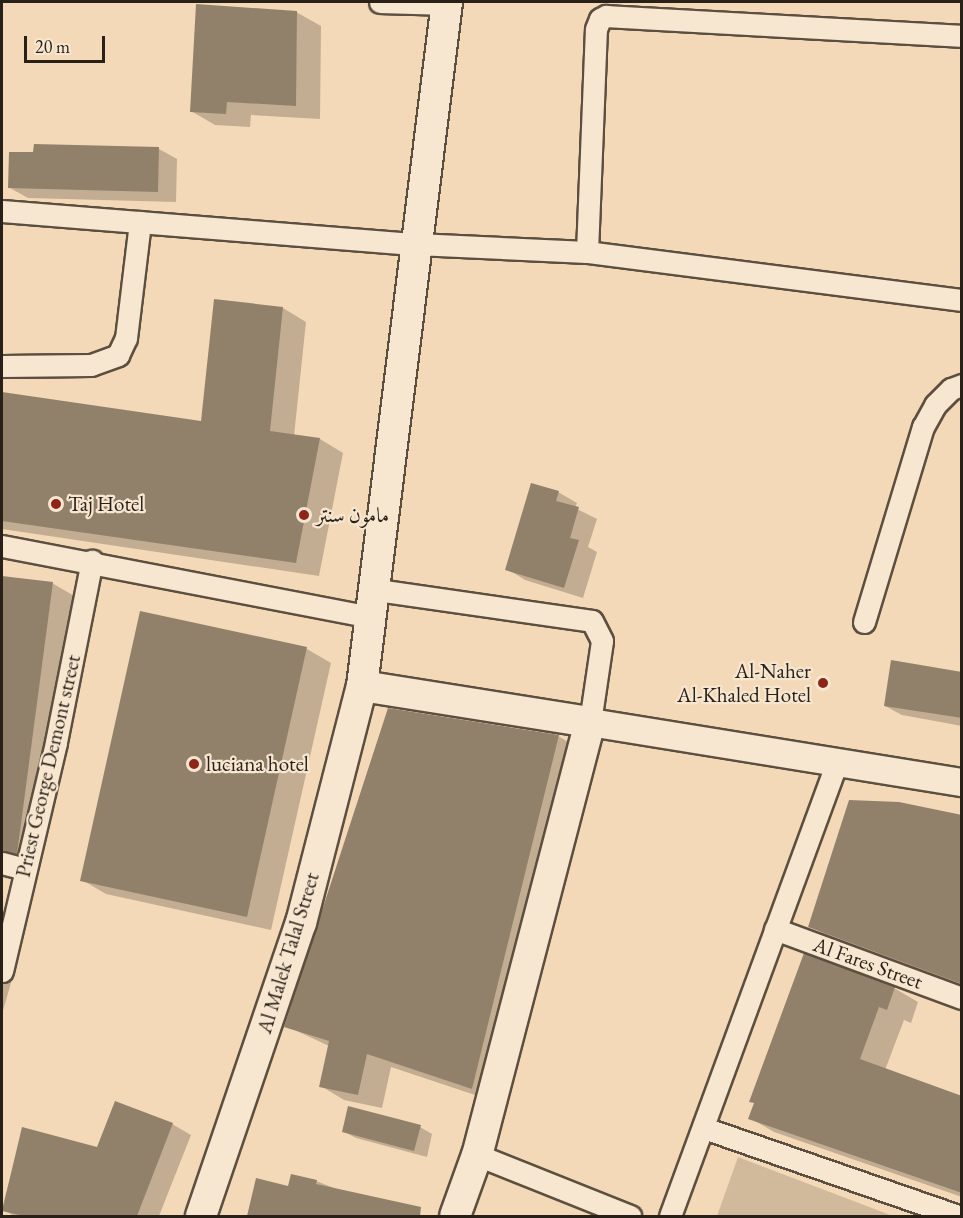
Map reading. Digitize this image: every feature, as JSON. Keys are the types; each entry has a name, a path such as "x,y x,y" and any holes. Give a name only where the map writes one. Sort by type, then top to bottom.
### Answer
{"main road":[{"name":"Al Malek Talal Street","path":"201,1216 301,923 362,686 447,3"},
{"path":"362,686 590,722 477,1155 455,1216"}],"street":[{"path":"380,2 447,3"},
{"path":"587,252 596,29 606,16 634,10 962,36"},
{"path":"2,211 416,244 587,252 962,300"},
{"path":"2,366 91,364 118,355 126,338 140,222"},
{"path":"864,622 923,427 935,405 951,389 962,385"},
{"path":"2,546 374,603 592,621 602,641 590,722 962,782"},
{"name":"Priest George Demont street","path":"2,971 56,742 92,561"},
{"path":"670,1216 837,761"},
{"path":"2,863 25,869"},
{"name":"Al Fares Street","path":"775,929 962,998"},
{"path":"704,1128 958,1216"},
{"path":"477,1155 630,1216"}],"shaded area":[{"path":"738,1157 893,1216 717,1216"}],"building":[{"path":"196,4 297,11 296,106 227,102 226,114 190,112"},
{"path":"34,144 159,147 158,192 8,188 9,152 33,152"},
{"path":"214,299 283,307 270,431 320,438 296,563 2,521 2,392 201,421"},
{"path":"531,483 559,491 556,501 579,507 570,538 579,540 564,588 505,570"},
{"path":"2,576 53,582 17,854 2,851"},
{"name":"luciana hotel","path":"140,611 307,647 247,917 80,881"},
{"path":"891,660 962,672 962,718 884,706"},
{"path":"388,708 559,735 472,1089 367,1054 358,1095 319,1087 329,1041 284,1027"},
{"path":"849,800 899,802 962,815 962,984 808,927"},
{"path":"804,953 895,987 887,1010 879,1007 860,1059 962,1096 962,1193 748,1119 754,1103 749,1102"},
{"path":"115,1101 173,1123 137,1216 24,1216 2,1211 22,1127 97,1147"},
{"path":"348,1106 421,1125 414,1151 342,1132"},
{"path":"291,1174 317,1180 316,1184 421,1207 420,1216 247,1216 256,1178 288,1186"}],"place":[{"name":"Taj Hotel","path":"56,504"},
{"name":"مامون سنتر","path":"304,515"},
{"name":"Al-Naher Al-Khaled Hotel","path":"823,683"},
{"name":"luciana hotel","path":"194,764"}]}
